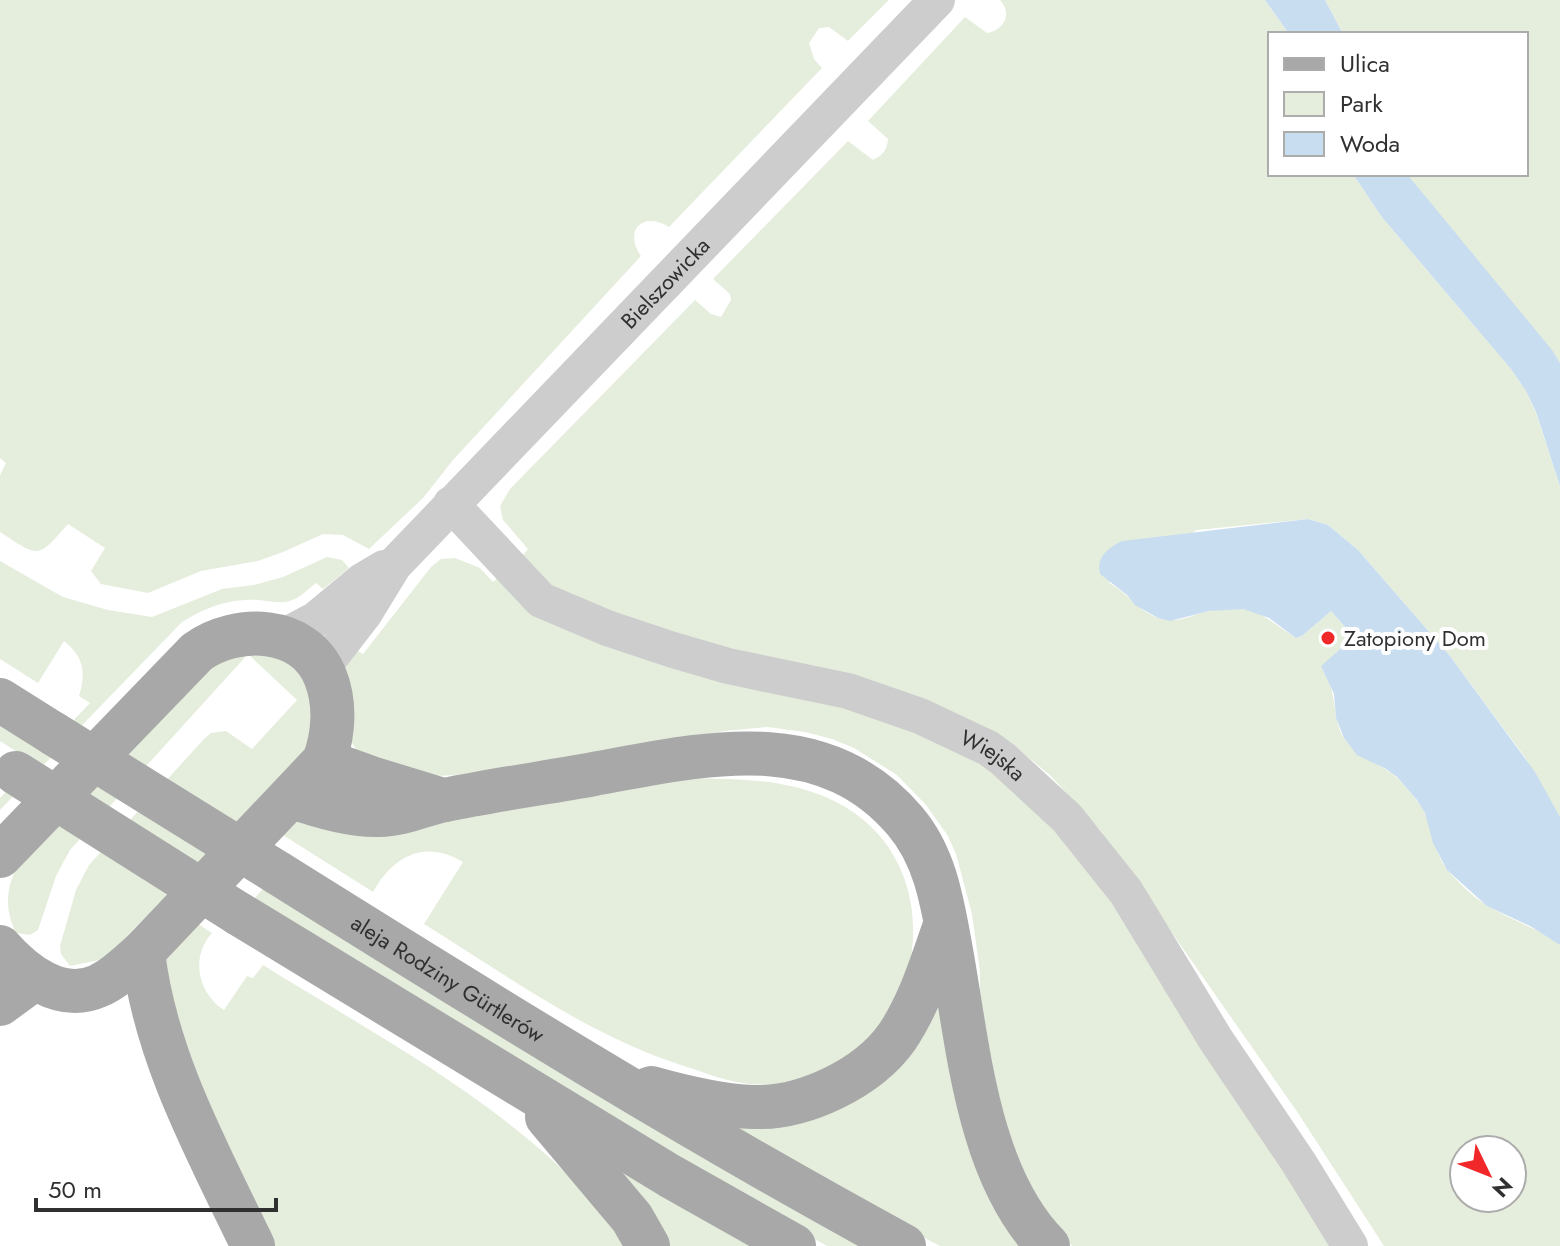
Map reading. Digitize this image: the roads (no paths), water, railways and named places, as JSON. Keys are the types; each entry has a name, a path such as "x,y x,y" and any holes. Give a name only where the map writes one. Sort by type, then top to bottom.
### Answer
{"main road":[{"path":"0,856 197,652 209,644 238,634 281,638 301,647 323,672 332,712 331,740 324,761 143,952 100,986 84,990 17,992 0,947"},
{"name":"aleja Rodziny Gürtlerów","path":"0,700 597,1072 904,1246"},
{"path":"291,797 350,813 399,813 443,800 717,753 774,753 812,761 851,776 882,797 907,823 935,872 978,1106 992,1150 1021,1211 1048,1246"},
{"path":"324,761 443,800"},
{"path":"8,768 522,1088 794,1246"},
{"path":"597,1072 657,1090 754,1107 781,1104 818,1093 860,1073 897,1036 926,981 946,922"},
{"path":"143,952 150,996 173,1076 253,1246"},
{"path":"100,986 173,1076"},
{"path":"522,1088 632,1218 648,1246"}],"street":[{"name":"Bielszowicka","path":"394,565 937,0"},
{"name":"Wiejska","path":"451,504 541,600 607,628 673,650 753,672 848,691 920,716 988,748 1003,759 1067,818 1126,892 1216,1040 1350,1246"},
{"path":"281,638 315,620 376,571 394,565"},
{"path":"323,672 394,565"}],"water":[{"path":"1265,0 1325,0 1342,32 1288,32"},
{"path":"1354,176 1409,176 1552,350 1560,363 1560,486 1526,391 1511,369 1381,216"},
{"path":"1308,519 1328,525 1358,550 1450,656 1535,772 1560,817 1560,945 1530,926 1487,906 1447,870 1417,800 1397,777 1357,755 1344,738 1336,718 1334,694 1321,666 1354,637 1331,611 1296,638 1269,618 1243,609 1209,611 1170,621 1135,605 1100,574 1104,554 1122,541"}],"place":[{"name":"Zatopiony Dom","path":"1328,638"}]}
